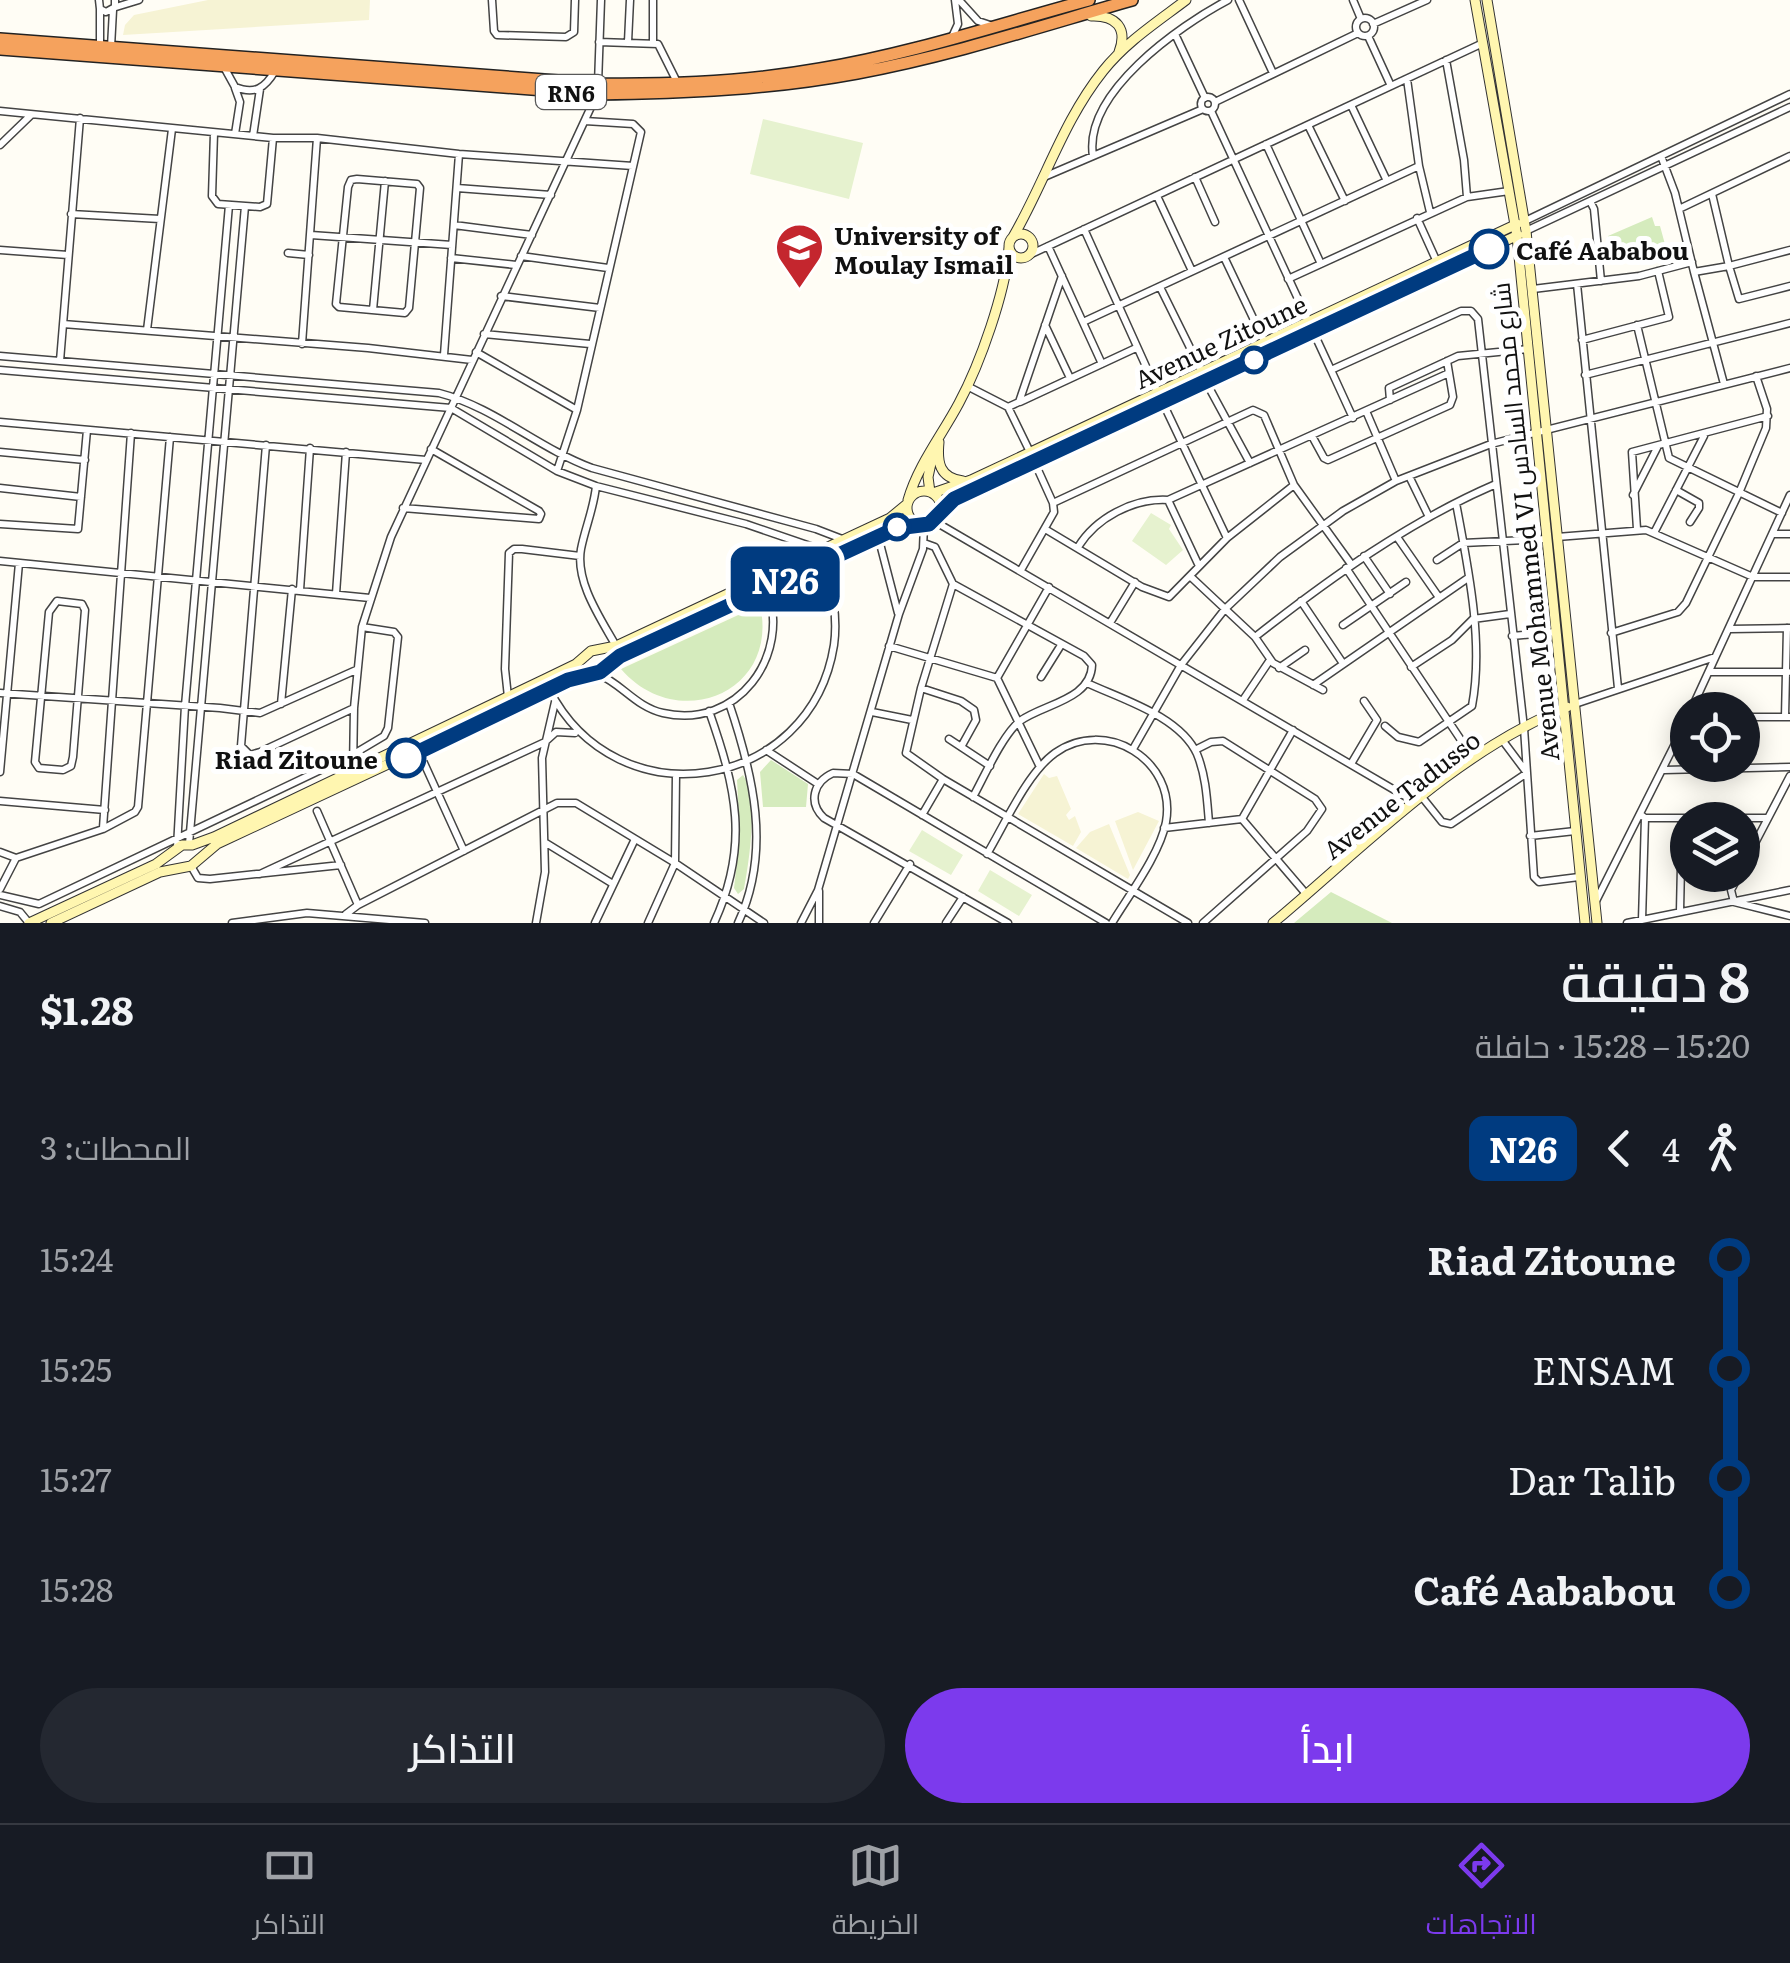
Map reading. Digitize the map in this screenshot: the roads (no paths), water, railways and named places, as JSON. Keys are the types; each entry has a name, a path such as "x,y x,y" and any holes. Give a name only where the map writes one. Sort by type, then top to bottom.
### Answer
{"highway":[{"name":"RN6","path":"0,39 597,88 821,69 1089,0"},
{"name":"RN6","path":"0,48 275,71 597,88 726,90 839,76 910,62 1132,0"}],"main road":[{"path":"1118,54 1186,0"},
{"name":"Avenue Mohammed VI شارع محمد السادس","path":"1475,0 1508,191 1520,228 1528,348 1541,429"},
{"name":"Avenue Mohammed VI شارع محمد السادس","path":"1488,0 1532,289 1552,538 1597,923"},
{"path":"937,442 928,477 931,492 940,502 929,521 911,519 908,502 917,474 968,386 1006,280 1011,242 1076,111 1124,40 1115,20 1074,17"},
{"path":"1032,206 1039,244"},
{"name":"Avenue Zitoune","path":"1204,377 1264,341 1520,228"},
{"name":"Avenue Zitoune","path":"29,923 156,864 177,846 191,845 559,673 590,651 616,646 823,555 905,525 929,521 954,499 1032,457 1204,377 1313,332 1520,228"},
{"path":"1011,242 1024,234 1039,244"},
{"path":"1011,242 1016,256 1026,256"},
{"path":"1006,280 1039,244"},
{"path":"937,442 942,470 955,480 971,480"},
{"name":"Avenue Zitoune","path":"931,492 1032,457"},
{"path":"908,502 916,493 931,492"},
{"name":"Avenue Zitoune","path":"51,923 160,872 190,865 217,844 549,689 600,670 620,656 767,587 843,540 898,513 908,502"},
{"name":"Avenue Mohammed VI شارع محمد السادس","path":"1552,538 1555,632 1585,923"},
{"path":"585,656 584,667 600,670 605,655 598,650"},
{"name":"Avenue Tadusso","path":"1273,923 1419,799 1503,740 1574,704"},
{"path":"177,846 175,858 190,865 198,852 191,845"}],"street":[{"path":"98,4 106,12 139,0"},
{"path":"492,0 497,35 566,37 574,32 576,0"},
{"path":"353,770 356,670 370,598 403,508 585,121 597,88 601,0"},
{"path":"628,42 630,0"},
{"path":"653,0 653,42"},
{"path":"957,0 978,21 996,26"},
{"path":"951,38 958,24 957,0"},
{"path":"1093,156 1092,130 1108,99 1175,34 1228,0"},
{"path":"1239,0 1273,73"},
{"path":"1353,0 1361,20"},
{"path":"1368,36 1374,24 1427,0"},
{"path":"98,4 105,48"},
{"path":"105,48 114,6"},
{"path":"1358,33 1356,26 1361,20 1368,19 1374,24"},
{"path":"1044,177 1207,110 1215,102 1358,33 1368,36 1391,86"},
{"path":"1175,34 1205,98 1215,102"},
{"path":"599,42 653,42 662,48 678,84"},
{"path":"1102,364 1062,276 1039,244 1084,229 1483,43"},
{"path":"1446,60 1464,160 1466,197"},
{"path":"224,67 240,102 235,134"},
{"path":"253,136 260,89 275,71"},
{"path":"1407,78 1419,166 1430,212"},
{"path":"235,87 260,89"},
{"path":"1520,228 1790,94"},
{"path":"1205,98 1201,102 1353,418"},
{"path":"1351,104 1388,181"},
{"path":"1520,228 1590,201 1790,107"},
{"path":"0,111 214,133 317,138 459,154 633,166"},
{"path":"0,145 31,115"},
{"path":"60,361 80,118"},
{"path":"557,470 576,410 640,132 638,127 585,121"},
{"path":"1308,124 1344,201"},
{"path":"147,330 172,129"},
{"path":"214,133 212,200 229,205 260,207 268,200 273,138"},
{"path":"302,344 317,138"},
{"path":"1266,144 1321,264"},
{"path":"444,355 459,154"},
{"path":"1661,156 1679,209 1724,384"},
{"path":"1679,209 1790,156"},
{"path":"1084,322 1419,166"},
{"path":"1195,177 1215,222"},
{"path":"354,179 419,186 405,313 339,308 336,304 342,238 349,183 354,179"},
{"path":"372,310 386,181"},
{"path":"456,188 551,195"},
{"path":"1288,278 1466,197 1508,191"},
{"path":"1712,194 1738,299 1790,286"},
{"path":"1156,195 1192,272"},
{"path":"1590,201 1601,281"},
{"path":"177,846 185,706 229,205"},
{"path":"191,845 245,206"},
{"path":"71,214 160,220"},
{"path":"1417,218 1438,262"},
{"path":"454,224 532,235"},
{"path":"1084,229 1227,538"},
{"path":"311,236 452,246"},
{"path":"0,250 68,255"},
{"path":"1694,272 1790,250"},
{"path":"288,253 310,256"},
{"path":"521,256 608,268"},
{"path":"1224,256 1264,341"},
{"path":"451,258 516,266"},
{"path":"1532,289 1601,281 1692,262"},
{"path":"1582,340 1668,317 1658,271"},
{"path":"1019,402 1062,276"},
{"path":"1576,284 1618,688"},
{"path":"1160,286 1250,463"},
{"path":"502,296 600,308"},
{"path":"1331,370 1467,310 1478,318 1524,728 1536,881 1579,877"},
{"path":"1586,375 1790,323"},
{"path":"62,324 474,356 576,410"},
{"path":"1045,325 1070,378"},
{"path":"1637,326 1661,446 1672,460 1782,513"},
{"path":"484,334 590,344"},
{"path":"1008,406 1136,348"},
{"path":"1390,400 1390,388 1447,361 1482,352 1528,348"},
{"path":"0,356 439,393 592,468 816,528 843,540"},
{"path":"1312,436 1326,460 1452,404 1447,361"},
{"path":"1133,749 1181,665 1225,609 1322,524 1396,481 1541,429 1790,368"},
{"path":"0,370 450,408 557,470 596,486 810,543 823,555 836,617 829,667 804,716 789,734 766,750 728,766 676,774 634,768 563,730 260,874"},
{"path":"1078,547 1097,523 1142,502 1168,500 1449,373"},
{"path":"1612,632 1682,609 1739,493 1768,416 1756,376"},
{"path":"968,386 1008,406 1053,503 1054,510 1022,570"},
{"path":"1053,503 1258,410 1264,415 1294,485 1473,760"},
{"path":"1366,412 1396,481"},
{"path":"1637,529 1632,452 1768,416"},
{"path":"0,422 426,460"},
{"path":"0,524 77,530 86,430"},
{"path":"103,829 131,434"},
{"path":"1654,533 1704,434"},
{"path":"0,852 16,858 103,829 138,807 170,437"},
{"path":"266,445 241,746 250,754 354,708"},
{"path":"1632,496 1661,446"},
{"path":"280,704 310,448"},
{"path":"403,508 539,519 538,511 430,449"},
{"path":"0,452 84,460"},
{"path":"336,594 346,452"},
{"path":"1409,476 1429,517"},
{"path":"1255,637 1348,566 1429,517 1496,484"},
{"path":"1045,528 1158,595 1169,597 1227,538 1294,485"},
{"path":"596,486 580,556 586,588 616,646"},
{"path":"0,488 82,497"},
{"path":"1676,490 1698,503 1690,522"},
{"path":"1700,692 1790,496"},
{"path":"1168,500 1199,566"},
{"path":"1386,726 1398,737 1420,742 1472,706 1476,685 1473,619 1456,504"},
{"path":"802,923 818,890 929,521 1022,570 1350,764 1419,799 1439,820 1452,824 1526,774"},
{"path":"810,543 816,528"},
{"path":"1438,560 1464,543 1637,529 1752,577 1790,577"},
{"path":"1772,534 1790,534"},
{"path":"878,536 898,614"},
{"path":"1397,537 1438,596"},
{"path":"924,543 935,548 953,584 1090,661 1093,669 1087,683 1065,699 1017,723 973,797"},
{"path":"508,697 504,669 509,554 522,549 580,556"},
{"path":"1364,556 1390,594"},
{"path":"0,561 370,598"},
{"path":"0,772 5,658 20,563"},
{"path":"1191,578 1255,637 1279,668 1323,690"},
{"path":"1313,686 1342,662 1468,578"},
{"path":"1110,623 1135,582"},
{"path":"1343,626 1406,582"},
{"path":"953,584 920,688 906,753 943,779 1188,923"},
{"path":"600,670 630,698 655,710 682,715 709,712 729,703 752,685 770,654 775,620 767,587"},
{"path":"996,678 1048,587"},
{"path":"57,601 79,603 85,610 76,700 72,764 63,770 42,768 35,762 51,604 57,601"},
{"path":"1300,601 1342,662"},
{"path":"1411,668 1452,640 1473,619 1510,614"},
{"path":"16,858 0,892 39,904 177,846 192,833 352,754 386,732 399,642 394,632 362,627"},
{"path":"1730,628 1789,628 1788,718 1760,717"},
{"path":"1512,636 1555,632"},
{"path":"1041,677 1061,645"},
{"path":"889,646 996,678 1040,768"},
{"path":"1279,668 1304,650"},
{"path":"1574,704 1716,657"},
{"path":"1242,700 1270,660"},
{"path":"3,694 256,714 356,670"},
{"path":"1709,672 1788,672"},
{"path":"1087,683 1152,713 1181,733 1195,750 1206,784 1209,823"},
{"path":"920,688 961,700 974,710 976,720 961,747"},
{"path":"549,689 583,738"},
{"path":"536,923 542,900 545,842 544,742 555,701"},
{"path":"1350,764 1377,720 1364,702"},
{"path":"729,703 748,759 755,802 756,836 744,909 738,923"},
{"path":"709,712 728,766 735,836 726,896 714,923"},
{"path":"872,712 912,720"},
{"path":"1242,818 1293,730"},
{"path":"949,739 990,766"},
{"path":"1503,740 1526,774"},
{"path":"988,854 1040,768 1059,750 1079,741 1112,741 1133,749 1149,762 1161,780 1167,812 1164,828 1132,890 1109,923 988,854 853,774 833,772 818,784 815,806 819,814 1008,923"},
{"path":"1195,750 1211,742 1223,742 1315,799 1322,809 1307,831 1204,923"},
{"path":"766,750 818,784"},
{"path":"419,752 464,852"},
{"path":"1595,904 1670,757"},
{"path":"1664,770 1790,767"},
{"path":"648,923 675,863 676,774"},
{"path":"1760,833 1790,776"},
{"path":"922,815 943,779"},
{"path":"0,801 104,810"},
{"path":"346,914 557,803 576,803 764,923"},
{"path":"317,811 358,905"},
{"path":"1643,816 1670,818"},
{"path":"1642,920 1643,816"},
{"path":"1164,828 1242,818"},
{"path":"1242,818 1307,895"},
{"path":"1760,818 1768,818"},
{"path":"1530,836 1575,831"},
{"path":"595,923 634,839"},
{"path":"545,842 613,884"},
{"path":"874,923 910,864"},
{"path":"190,865 198,878 204,879 342,865"},
{"path":"818,890 819,923"},
{"path":"1627,923 1790,890"},
{"path":"1680,911 1681,892"},
{"path":"1731,892 1732,900"},
{"path":"946,923 964,897"},
{"path":"1732,900 1790,916"},
{"path":"0,906 20,912 29,923"},
{"path":"307,913 309,923"},
{"path":"232,923 307,913 425,923"},
{"path":"1669,914 1672,923"}],"place":[{"name":"Café Aababou","path":"1489,249"},
{"name":"University of Moulay Ismail","path":"799,290"},
{"name":"Riad Zitoune","path":"406,758"}]}
